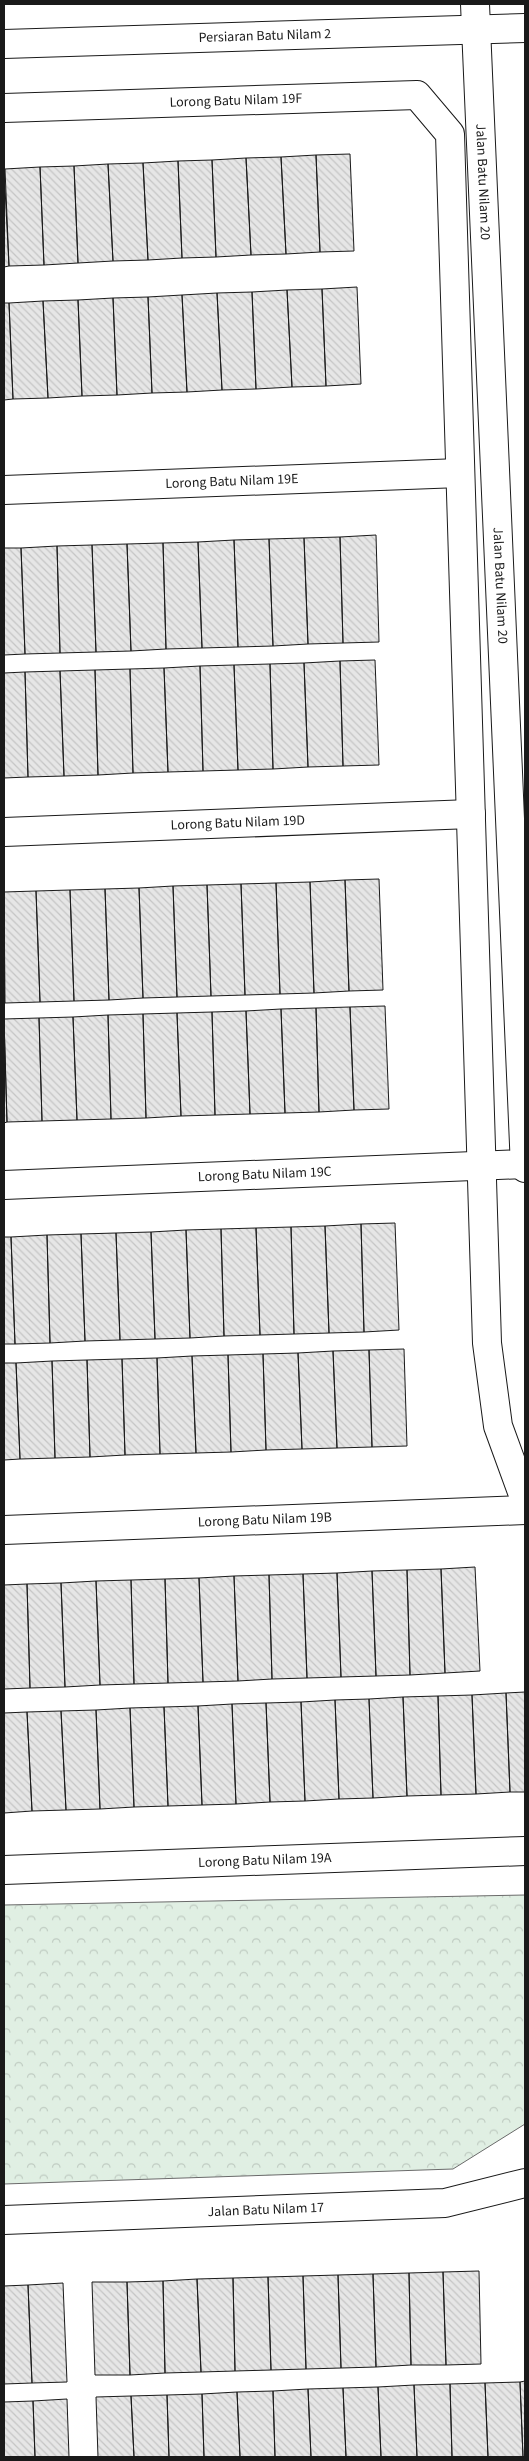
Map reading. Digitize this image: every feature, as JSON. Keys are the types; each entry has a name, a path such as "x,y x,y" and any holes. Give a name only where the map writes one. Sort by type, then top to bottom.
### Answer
{"street":[{"name":"Persiaran Batu Nilam 2","path":"4,44 475,16 525,28"},
{"name":"Jalan Batu Nilam 20","path":"475,16 525,1168"},
{"name":"Lorong Batu Nilam 19F","path":"4,108 417,94 450,134 460,473"},
{"name":"Lorong Batu Nilam 19E","path":"4,490 460,473"},
{"path":"460,473 486,1343 498,1426 525,1500"},
{"name":"Lorong Batu Nilam 19D","path":"4,832 471,814"},
{"name":"Lorong Batu Nilam 19C","path":"4,1185 525,1164"},
{"name":"Lorong Batu Nilam 19B","path":"4,1530 525,1510"},
{"name":"Lorong Batu Nilam 19A","path":"4,1870 525,1851"},
{"name":"Jalan Batu Nilam 17","path":"4,2220 445,2203 524,2186"}],"green space":[{"path":"525,1895 525,2124 453,2169 4,2184 4,1905"}],"building":[{"path":"350,154 354,251 320,252 316,155"},
{"path":"316,155 320,252 286,254 281,157"},
{"path":"281,157 286,254 251,255 246,158"},
{"path":"246,158 251,255 216,257 212,160"},
{"path":"212,160 216,257 182,258 178,161"},
{"path":"178,161 182,258 148,260 143,163"},
{"path":"143,163 148,260 113,261 108,164"},
{"path":"108,164 113,261 78,263 74,166"},
{"path":"74,166 78,263 44,265 40,167"},
{"path":"40,167 44,265 9,266 5,169"},
{"path":"4,169 9,266 4,267"},
{"path":"357,287 361,384 326,386 322,289"},
{"path":"322,289 326,386 292,387 287,290"},
{"path":"287,290 292,387 256,389 252,292"},
{"path":"252,292 256,389 222,390 217,293"},
{"path":"217,293 222,390 187,392 182,295"},
{"path":"182,295 187,392 152,393 148,297"},
{"path":"148,297 152,393 117,395 113,298"},
{"path":"113,298 117,395 82,396 78,300"},
{"path":"78,300 82,396 48,398 43,301"},
{"path":"43,301 48,398 13,399 9,303"},
{"path":"4,303 9,303 13,399 4,400"},
{"path":"376,535 379,642 343,643 340,537"},
{"path":"340,537 343,643 308,644 304,538"},
{"path":"304,538 308,644 273,646 269,539"},
{"path":"269,539 273,646 238,647 234,540"},
{"path":"234,540 238,647 202,648 198,542"},
{"path":"198,542 202,648 166,649 163,543"},
{"path":"163,543 166,649 131,651 127,544"},
{"path":"127,544 131,651 96,652 92,545"},
{"path":"92,545 96,652 60,653 57,546"},
{"path":"57,546 60,653 25,654 21,548"},
{"path":"4,548 21,548 25,654 4,655"},
{"path":"375,660 379,765 343,766 340,661"},
{"path":"340,661 343,766 308,767 304,663"},
{"path":"304,663 308,767 273,769 270,664"},
{"path":"270,664 273,769 238,770 234,665"},
{"path":"234,665 238,770 203,771 200,666"},
{"path":"200,666 203,771 168,772 164,668"},
{"path":"164,668 168,772 133,773 130,669"},
{"path":"130,669 133,773 98,775 95,670"},
{"path":"95,670 98,775 64,776 60,671"},
{"path":"60,671 64,776 28,777 25,672"},
{"path":"25,672 28,777 4,778 4,673"},
{"path":"379,879 383,990 349,991 345,880"},
{"path":"345,880 349,991 314,993 310,882"},
{"path":"310,882 314,993 280,994 276,883"},
{"path":"276,883 280,994 245,995 241,884"},
{"path":"241,884 245,995 211,996 207,885"},
{"path":"207,885 211,996 177,997 173,886"},
{"path":"173,886 177,997 143,998 139,888"},
{"path":"139,888 143,998 109,1000 105,889"},
{"path":"105,889 109,1000 74,1001 70,890"},
{"path":"70,890 74,1001 40,1002 36,891"},
{"path":"36,891 40,1002 5,1003 4,892"},
{"path":"385,1006 389,1109 354,1110 350,1007"},
{"path":"350,1007 354,1110 319,1112 316,1008"},
{"path":"316,1008 319,1112 285,1113 281,1009"},
{"path":"281,1009 285,1113 250,1114 246,1011"},
{"path":"246,1011 250,1114 215,1115 212,1012"},
{"path":"212,1012 215,1115 181,1116 177,1013"},
{"path":"177,1013 181,1116 146,1118 143,1014"},
{"path":"143,1014 146,1118 111,1119 108,1015"},
{"path":"108,1015 111,1119 77,1120 73,1017"},
{"path":"73,1017 77,1120 42,1121 39,1018"},
{"path":"39,1018 42,1121 7,1122 4,1019"},
{"path":"4,1019 7,1122 4,1123"},
{"path":"395,1223 399,1330 364,1332 361,1224"},
{"path":"361,1224 364,1332 329,1333 325,1226"},
{"path":"325,1226 329,1333 294,1334 291,1227"},
{"path":"291,1227 294,1334 260,1335 256,1228"},
{"path":"256,1228 260,1335 224,1336 221,1229"},
{"path":"221,1229 224,1336 190,1338 186,1230"},
{"path":"186,1230 190,1338 155,1339 151,1232"},
{"path":"151,1232 155,1339 120,1340 116,1233"},
{"path":"116,1233 120,1340 85,1341 81,1234"},
{"path":"81,1234 85,1341 50,1343 47,1235"},
{"path":"47,1235 50,1343 15,1344 11,1237"},
{"path":"4,1237 11,1237 15,1344 4,1344"},
{"path":"404,1349 407,1446 372,1447 369,1350"},
{"path":"369,1350 372,1447 337,1448 333,1351"},
{"path":"333,1351 337,1448 302,1449 298,1353"},
{"path":"298,1353 302,1449 266,1450 263,1354"},
{"path":"263,1354 266,1450 231,1452 228,1355"},
{"path":"228,1355 231,1452 196,1453 192,1356"},
{"path":"192,1356 196,1453 160,1454 157,1358"},
{"path":"157,1358 160,1454 125,1455 122,1359"},
{"path":"122,1359 125,1455 90,1457 87,1360"},
{"path":"87,1360 90,1457 55,1458 52,1361"},
{"path":"52,1361 55,1458 20,1459 16,1363"},
{"path":"4,1363 16,1363 20,1459 4,1460"},
{"path":"475,1567 480,1671 445,1673 441,1569"},
{"path":"441,1569 445,1673 410,1675 407,1570"},
{"path":"407,1570 410,1675 376,1676 372,1571"},
{"path":"372,1571 376,1676 341,1677 337,1573"},
{"path":"337,1573 341,1677 307,1678 303,1574"},
{"path":"303,1574 307,1678 272,1679 269,1575"},
{"path":"269,1575 272,1679 238,1681 234,1576"},
{"path":"234,1576 238,1681 203,1682 199,1578"},
{"path":"199,1578 203,1682 168,1683 165,1579"},
{"path":"165,1579 168,1683 134,1684 131,1580"},
{"path":"131,1580 134,1684 100,1685 96,1581"},
{"path":"96,1581 100,1685 65,1687 61,1583"},
{"path":"61,1583 65,1687 30,1688 27,1584"},
{"path":"27,1584 30,1688 4,1689 4,1585"},
{"path":"525,1692 525,1792 510,1792 506,1693"},
{"path":"506,1693 510,1792 476,1794 472,1695"},
{"path":"472,1695 476,1794 441,1795 438,1696"},
{"path":"438,1696 441,1795 407,1796 403,1697"},
{"path":"403,1697 407,1796 373,1798 369,1699"},
{"path":"369,1699 373,1798 339,1799 335,1700"},
{"path":"335,1700 339,1799 305,1801 301,1702"},
{"path":"301,1702 305,1801 270,1802 266,1703"},
{"path":"266,1703 270,1802 236,1804 232,1704"},
{"path":"232,1704 236,1804 202,1805 198,1706"},
{"path":"198,1706 202,1805 168,1806 164,1707"},
{"path":"164,1707 168,1806 134,1807 130,1708"},
{"path":"130,1708 134,1807 100,1809 96,1710"},
{"path":"96,1710 100,1809 66,1810 61,1711"},
{"path":"61,1711 66,1810 32,1811 27,1712"},
{"path":"27,1712 32,1811 4,1813 4,1713"},
{"path":"479,2271 481,2364 446,2365 443,2272"},
{"path":"443,2272 446,2365 411,2365 409,2273"},
{"path":"409,2273 411,2365 376,2367 373,2274"},
{"path":"373,2274 376,2367 341,2368 338,2275"},
{"path":"338,2275 341,2368 306,2369 303,2276"},
{"path":"303,2276 306,2369 271,2370 268,2277"},
{"path":"268,2277 271,2370 235,2371 233,2278"},
{"path":"233,2278 235,2371 201,2372 197,2279"},
{"path":"197,2279 201,2372 165,2373 163,2281"},
{"path":"163,2281 165,2373 130,2375 127,2282"},
{"path":"92,2282 127,2282 130,2375 95,2375"},
{"path":"63,2283 67,2382 32,2383 28,2285"},
{"path":"28,2285 32,2383 4,2384 4,2286"},
{"path":"525,2381 525,2457 523,2457 520,2382"},
{"path":"520,2382 523,2457 488,2457 485,2383"},
{"path":"485,2383 488,2457 452,2457 450,2384"},
{"path":"450,2384 452,2457 417,2457 414,2385"},
{"path":"414,2385 417,2457 381,2457 378,2387"},
{"path":"378,2387 381,2457 346,2457 343,2388"},
{"path":"343,2388 346,2457 311,2457 308,2389"},
{"path":"308,2389 311,2457 275,2457 273,2391"},
{"path":"273,2391 275,2457 240,2457 237,2392"},
{"path":"237,2392 240,2457 204,2457 202,2394"},
{"path":"202,2394 204,2457 169,2457 167,2395"},
{"path":"167,2395 169,2457 134,2457 131,2396"},
{"path":"131,2396 134,2457 98,2457 96,2397"},
{"path":"67,2399 69,2457 35,2457 33,2401"},
{"path":"33,2401 35,2457 4,2457 4,2402"}]}
